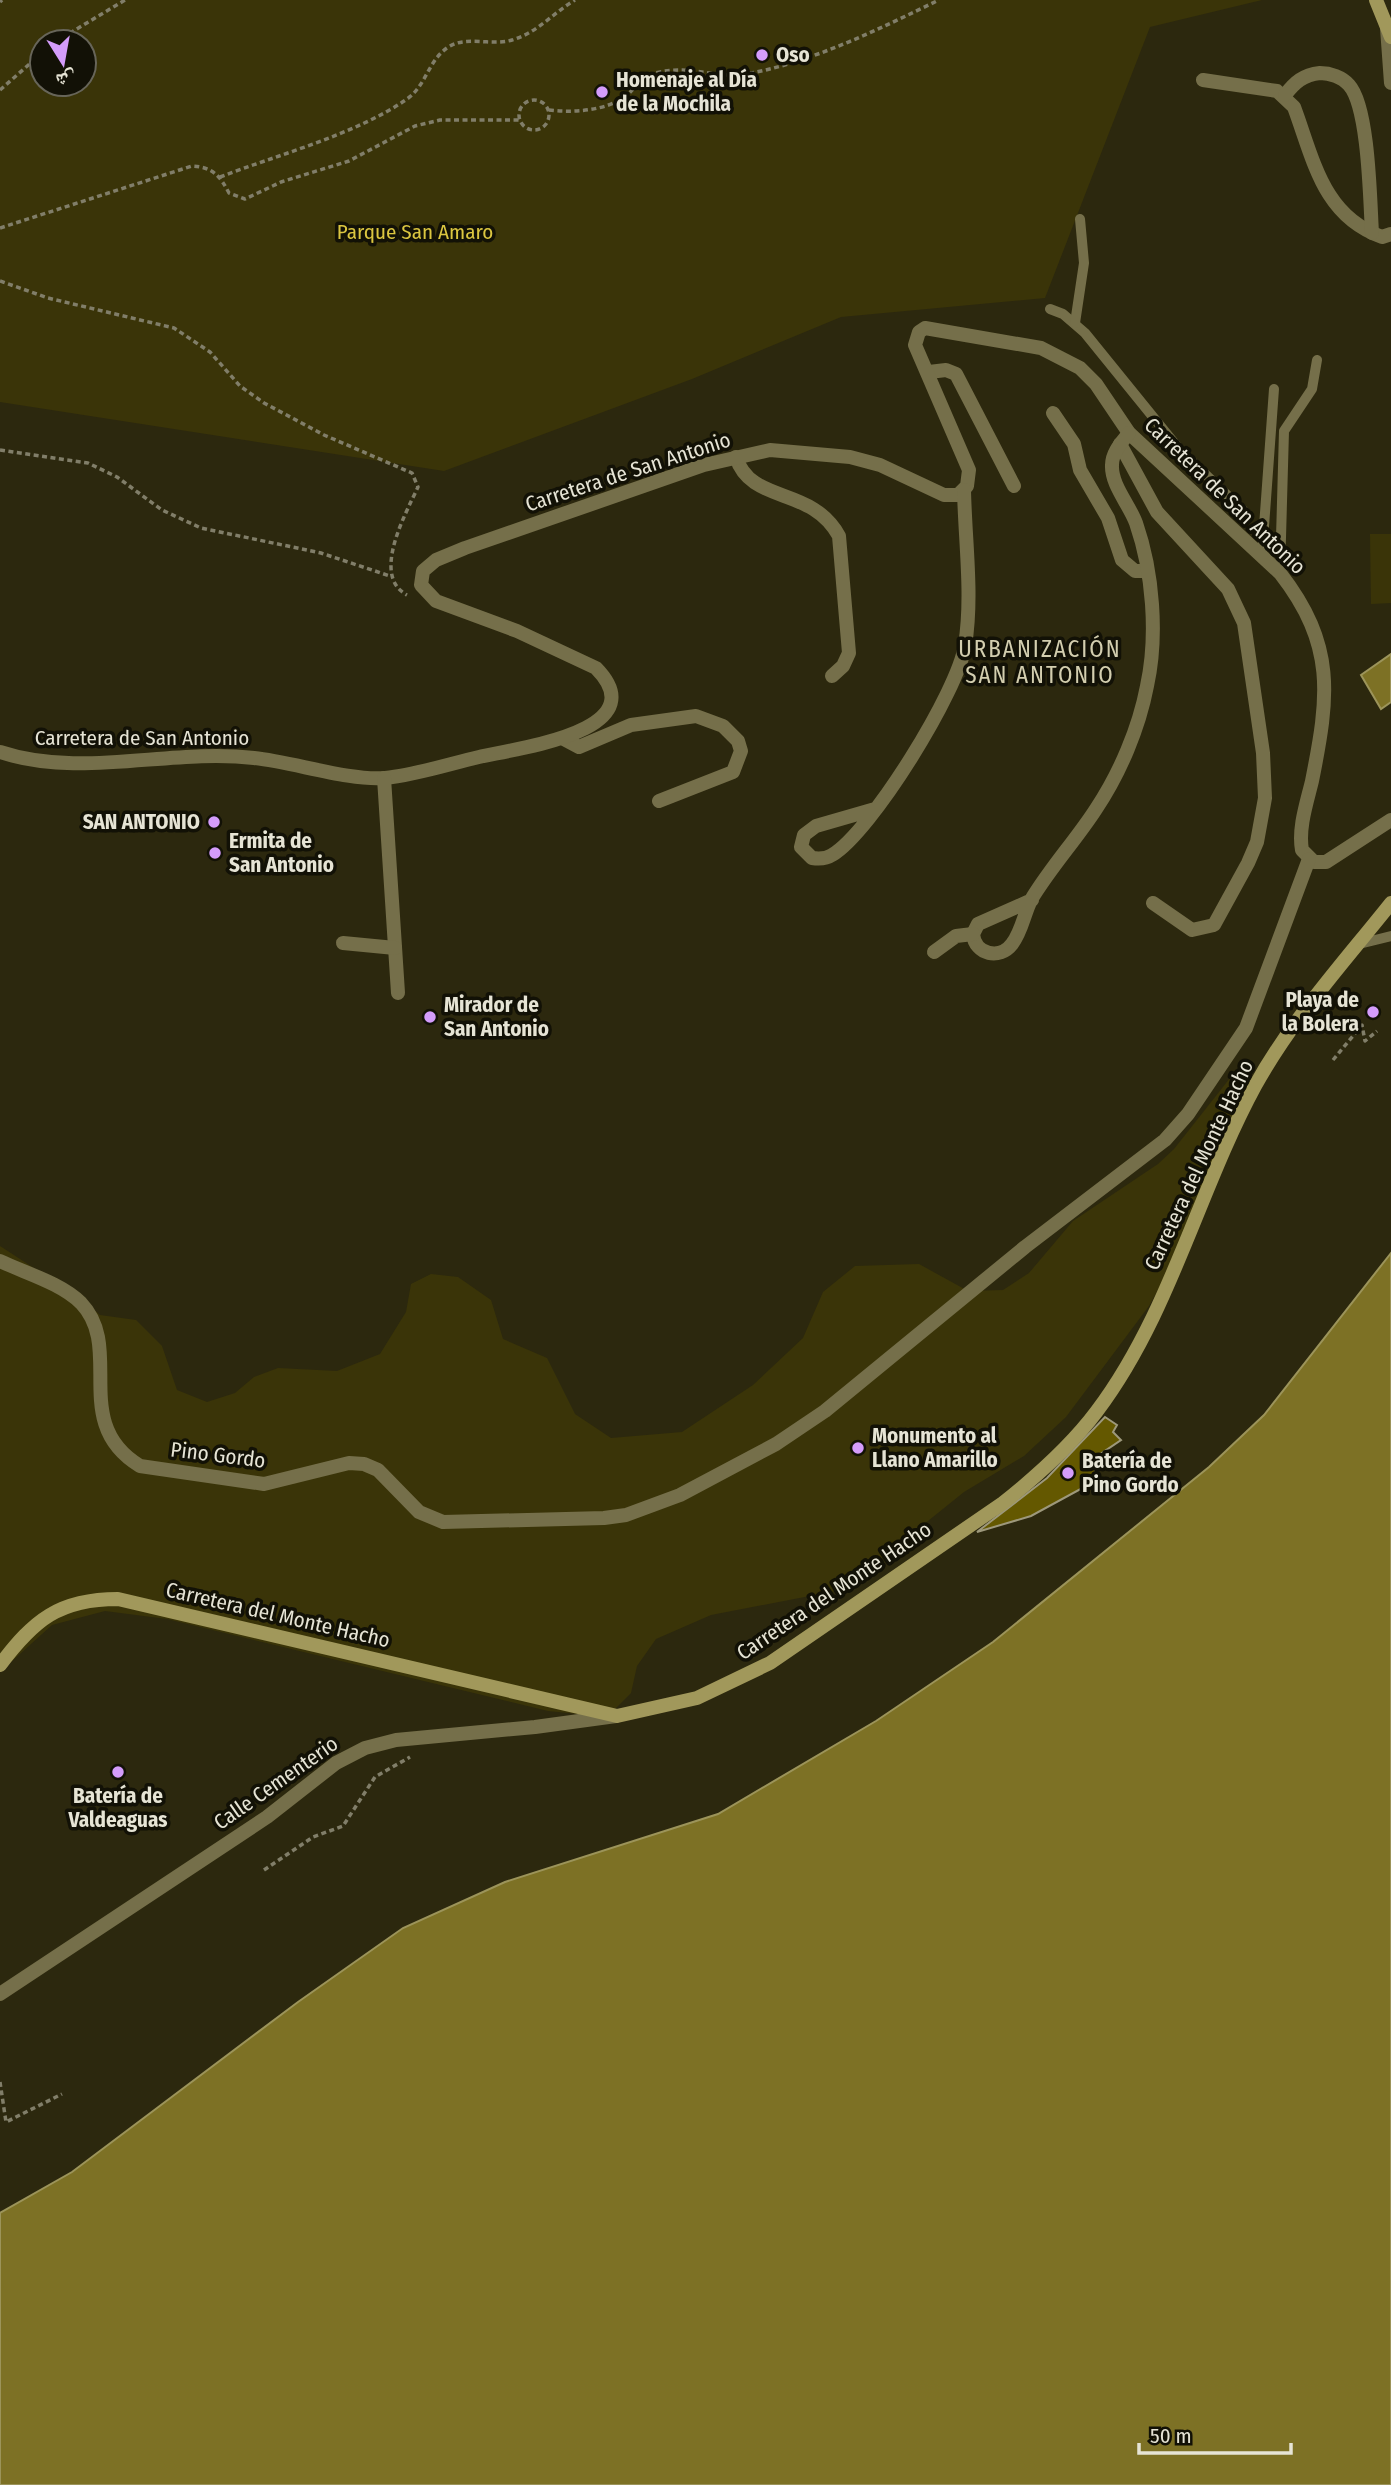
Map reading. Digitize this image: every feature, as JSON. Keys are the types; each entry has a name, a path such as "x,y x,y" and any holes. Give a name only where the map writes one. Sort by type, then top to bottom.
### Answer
{"main road":[{"path":"1376,0 1389,33"},
{"name":"Carretera del Monte Hacho","path":"0,1665 21,1637 41,1619 65,1606 91,1599 118,1599 617,1716 697,1698 771,1663 1003,1503 1065,1447 1096,1412 1135,1352 1255,1087 1288,1032 1391,903"}],"street":[{"path":"1389,33 1391,83"},
{"path":"1285,95 1295,82 1310,74 1327,73 1351,86 1356,96 1367,152 1372,233"},
{"path":"1203,80 1277,91 1285,95 1294,107 1333,203 1357,226 1382,237 1391,234"},
{"name":"Carretera de San Antonio","path":"0,752 46,762 250,757 384,778 564,739 592,726 605,712 610,691 602,674 596,668 517,631 436,601 421,585 423,571 436,560 466,548 704,465 770,450 850,457 880,464 944,495 958,495 964,491 969,480 967,459 915,345 915,338 925,328 1041,348 1071,362 1096,384 1125,438 1163,466 1262,554 1301,600 1313,623 1325,675 1325,702 1301,844 1309,859"},
{"path":"929,372 946,370 956,374 1014,485"},
{"path":"1053,413 1074,444 1080,470 1104,510 1122,560 1135,571 1146,571"},
{"path":"1032,900 978,924 973,934 977,947 984,952 996,953 1008,948 1020,931 1032,900 1097,808 1117,773 1141,711 1153,638 1140,536 1112,475 1112,458 1125,438"},
{"path":"1125,438 1157,512 1228,589 1238,605 1247,643 1265,775 1264,809 1257,842 1213,925 1192,930 1153,903"},
{"path":"736,457 739,467 751,482 816,508 830,520 839,536 849,653 843,666 832,676"},
{"path":"876,808 816,826 804,835 801,847 812,858 830,857 876,808 934,721 961,664 967,621 964,491"},
{"path":"564,739 579,747 631,725 696,716 715,721 731,732 741,751 733,772 659,801"},
{"path":"384,778 398,993"},
{"path":"1309,859 1326,862 1391,820"},
{"name":"Pino Gordo","path":"0,1261 66,1293 90,1314 96,1329 103,1421 110,1440 122,1455 140,1466 264,1484 349,1463 364,1464 378,1470 419,1512 443,1522 581,1520 626,1515 680,1495 776,1444 825,1411 1025,1247 1165,1140 1188,1114 1245,1028 1309,859"},
{"path":"934,952 956,936 973,934"},
{"path":"343,943 395,948"},
{"name":"Calle Cementerio","path":"0,1994 267,1817 336,1763 365,1748 396,1740 617,1716"}],"lane":[{"path":"1075,323 1084,263 1080,219"},
{"path":"1050,309 1075,323 1179,449 1246,513"},
{"path":"1280,573 1284,431 1312,389 1317,360"},
{"path":"1262,554 1274,389"},
{"path":"1163,466 1179,449"},
{"path":"1359,944 1391,936"}],"path":[{"path":"78,28 125,0"},
{"path":"220,177 373,118 418,89 433,60 447,48 464,41 488,44 514,40 527,34 575,0"},
{"path":"519,120 520,110 529,101 539,100 549,110 584,110 617,102 638,82 655,73 685,69 725,75 756,72 860,38 939,0"},
{"path":"0,90 28,65"},
{"path":"0,229 192,166 212,170 220,177 229,194 245,199 281,182 349,161 415,126 440,120 519,120 529,130 538,130 549,120 549,110"},
{"path":"0,281 48,298 174,328 210,352 240,386 264,403 324,435 412,473 418,487 408,504 392,557 390,576 399,591 412,598"},
{"path":"0,450 88,463 117,477 162,510 201,528 309,551 390,576"},
{"path":"1334,1060 1362,1025 1365,1041 1377,1031"},
{"path":"264,1870 313,1837 343,1826 375,1777 415,1754"},
{"path":"0,2082 6,2122 62,2094"}],"green space":[{"name":"Parque San Amaro","path":"0,0 1262,0 1150,27 1045,298 841,317 692,379 444,471 0,402"},
{"path":"1370,534 1391,534 1391,603 1371,604"},
{"path":"1234,1073 1246,1079 1255,1096 1195,1223 1149,1306 1066,1417 1024,1456 964,1492 882,1558 851,1588 711,1615 656,1639 637,1666 631,1693 615,1709 578,1714 548,1711 167,1619 105,1611 52,1625 0,1672 0,1246 83,1300 100,1315 136,1320 162,1346 177,1390 207,1402 235,1393 254,1377 278,1368 337,1371 380,1354 406,1312 411,1284 431,1274 458,1277 491,1300 503,1339 547,1358 575,1414 611,1438 682,1432 753,1385 803,1338 823,1292 855,1266 919,1264 968,1291 1003,1290 1029,1273 1073,1221 1158,1164 1174,1149"}],"shaded area":[{"path":"1391,654 1391,702 1381,709 1361,675"},
{"path":"1391,1253 1391,2485 0,2485 0,2213 72,2172 298,2002 403,1928 505,1882 718,1814 876,1721 993,1642 1209,1467 1264,1415"}],"building":[{"name":"Batería de Pino Gordo","path":"1105,1417 1117,1425 1113,1432 1121,1440 1093,1459 1099,1466 1094,1468 1099,1479 1031,1516 977,1532 1047,1478"}],"place":[{"name":"Oso","path":"762,55"},
{"name":"Homenaje al Día de la Mochila","path":"602,92"},
{"name":"SAN ANTONIO","path":"214,822"},
{"name":"Ermita de San Antonio","path":"215,853"},
{"name":"Playa de la Bolera","path":"1373,1012"},
{"name":"Mirador de San Antonio","path":"430,1017"},
{"name":"Monumento al Llano Amarillo","path":"858,1448"},
{"name":"Batería de Pino Gordo","path":"1068,1473"},
{"name":"Batería de Valdeaguas","path":"118,1772"}],"district":[{"name":"URBANIZACIÓN SAN ANTONIO","path":"1040,662"}]}
